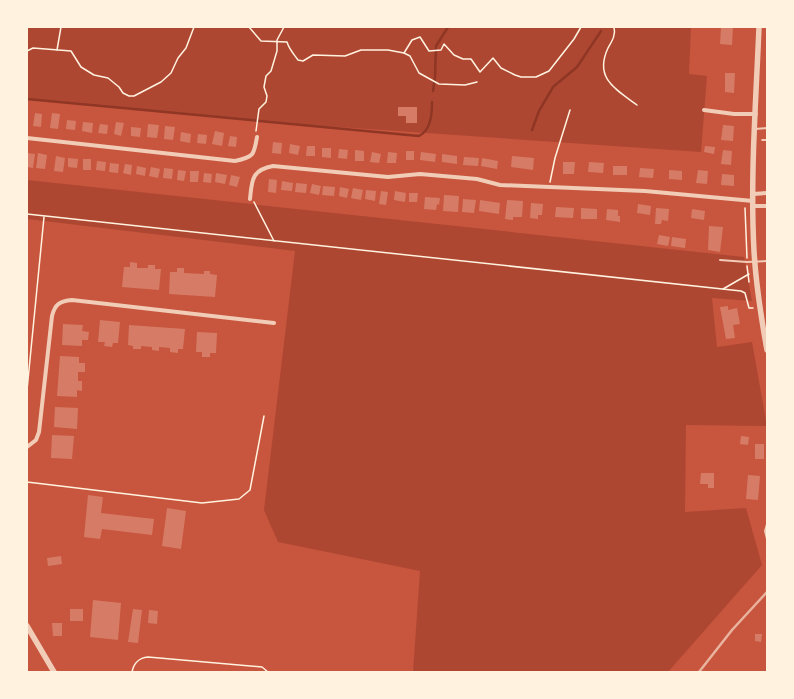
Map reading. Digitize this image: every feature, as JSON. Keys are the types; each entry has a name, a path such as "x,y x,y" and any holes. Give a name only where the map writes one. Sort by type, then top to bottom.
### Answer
{"street":[{"path":"759,27 753,204 755,262 759,304 767,350"},
{"path":"704,110 734,114 756,114"},
{"path":"27,138 235,161 249,158 254,153 257,137"},
{"path":"250,200 251,184 255,173 263,168 272,166 388,177 420,174 477,179 500,186 645,191 767,206"},
{"path":"753,194 767,193"},
{"path":"27,447 36,440 39,432 52,316 54,307 58,304 72,300 274,323"},
{"path":"27,626 54,672"}],"lane":[{"path":"755,129 767,128"},
{"path":"720,260 755,262 767,261"},
{"path":"767,524 765,531 767,539"}],"path":[{"path":"57,50 61,27"},
{"path":"27,51 33,48 71,51 81,67 94,75 108,78 119,86 123,93 129,96 134,96 162,82 171,73 178,58 186,48 194,27"},
{"path":"249,27 261,41 277,40 287,42 289,50 296,55 298,60 303,61 313,55 345,56 361,50 388,50 404,53 410,56 419,73 439,84 465,86 477,82"},
{"path":"257,137 256,130 259,109 266,102 267,96 264,87 266,76 271,71 277,51 277,40 284,27"},
{"path":"404,53 412,40 420,37 429,50 441,50 444,44 454,55 463,59 471,58 480,72 493,58 501,68 515,75 521,77 536,77 549,71 574,40 581,27"},
{"path":"614,27 614,36 604,56 604,71 610,85 637,104"},
{"path":"549,188 555,158 570,110"},
{"path":"762,140 767,140"},
{"path":"250,200 254,202 274,241"},
{"path":"27,214 722,289 745,292 748,307 756,308"},
{"path":"27,390 44,216"},
{"path":"767,268 767,303"},
{"path":"722,289 748,274"},
{"path":"27,482 202,503 239,499 246,495 250,490 264,416"},
{"path":"132,672 135,662 141,658 148,657 262,667 268,672"}],"shaded area":[{"path":"27,27 691,27 689,74 707,76 701,152 266,122 27,99"},
{"path":"27,180 744,257 752,301 712,298 717,347 752,342 767,426 686,425 685,512 746,508 762,565 668,672 413,672 420,571 278,542 264,510 295,251 27,219"}],"building":[{"path":"721,27 733,27 732,45 720,44"},
{"path":"725,73 735,73 734,93 725,92"},
{"path":"398,107 417,107 417,123 406,123 406,116 398,116"},
{"path":"35,113 42,114 41,127 33,126"},
{"path":"52,113 60,114 58,129 50,128"},
{"path":"67,120 76,121 75,130 66,129"},
{"path":"83,122 93,123 92,133 82,131"},
{"path":"116,122 124,123 121,136 114,134"},
{"path":"100,124 108,125 107,134 98,133"},
{"path":"148,124 159,125 157,138 147,137"},
{"path":"723,125 734,126 733,141 721,140"},
{"path":"165,126 175,127 173,140 164,139"},
{"path":"131,127 141,128 140,137 131,136"},
{"path":"215,131 224,133 222,146 212,144"},
{"path":"181,132 191,134 190,143 180,141"},
{"path":"198,134 207,135 206,144 197,143"},
{"path":"230,136 237,137 236,147 228,146"},
{"path":"273,142 282,143 281,154 272,153"},
{"path":"290,144 300,146 298,155 289,153"},
{"path":"307,146 315,146 315,156 306,156"},
{"path":"705,146 715,147 714,154 704,152"},
{"path":"322,148 331,148 331,158 322,157"},
{"path":"339,149 348,150 347,159 338,158"},
{"path":"355,150 364,151 364,161 355,161"},
{"path":"723,150 732,151 731,165 721,164"},
{"path":"406,151 414,151 414,160 406,160"},
{"path":"372,152 381,154 379,163 370,162"},
{"path":"388,152 397,153 396,163 387,163"},
{"path":"421,152 436,154 435,162 420,160"},
{"path":"27,153 35,154 33,168 27,167"},
{"path":"38,153 47,155 45,169 36,168"},
{"path":"442,154 457,156 457,164 442,162"},
{"path":"56,156 65,158 63,172 54,171"},
{"path":"512,156 534,158 533,170 511,167"},
{"path":"464,157 479,158 478,166 463,165"},
{"path":"68,158 78,159 77,168 68,167"},
{"path":"482,158 498,161 497,169 481,166"},
{"path":"83,159 91,159 91,170 83,170"},
{"path":"97,161 106,162 105,171 96,170"},
{"path":"563,162 575,162 574,174 563,174"},
{"path":"589,162 604,163 603,173 588,172"},
{"path":"110,163 119,164 118,173 109,172"},
{"path":"125,164 132,165 131,175 123,173"},
{"path":"137,166 146,168 145,176 136,174"},
{"path":"613,166 627,166 627,175 613,175"},
{"path":"151,167 160,169 158,178 149,176"},
{"path":"164,168 173,169 172,179 163,178"},
{"path":"640,168 654,169 653,178 639,177"},
{"path":"178,170 186,171 184,181 177,180"},
{"path":"669,170 682,171 682,180 669,179"},
{"path":"698,170 708,171 707,184 696,183"},
{"path":"190,171 199,171 198,182 190,182"},
{"path":"204,173 212,174 211,183 203,182"},
{"path":"216,173 227,175 225,184 215,182"},
{"path":"722,174 734,175 734,186 721,185"},
{"path":"231,175 240,177 237,187 229,185"},
{"path":"269,179 277,180 276,193 268,192"},
{"path":"282,181 293,183 292,191 281,190"},
{"path":"296,183 307,184 306,193 295,192"},
{"path":"312,184 321,186 319,195 310,193"},
{"path":"323,186 335,187 334,196 322,195"},
{"path":"340,187 349,189 347,198 339,196"},
{"path":"353,188 363,190 361,200 351,198"},
{"path":"366,190 376,191 375,201 365,199"},
{"path":"381,191 388,192 386,205 379,204"},
{"path":"395,191 406,193 405,202 394,200"},
{"path":"409,193 418,193 417,202 409,202"},
{"path":"444,195 459,196 458,212 443,211"},
{"path":"425,197 440,198 439,205 437,204 436,210 424,209"},
{"path":"463,199 476,200 474,213 462,212"},
{"path":"480,200 500,203 499,214 479,211"},
{"path":"507,200 523,201 522,217 513,217 513,220 505,219"},
{"path":"531,203 543,204 542,215 538,215 538,219 530,218"},
{"path":"638,204 651,206 650,215 637,213"},
{"path":"556,207 574,208 573,218 555,217"},
{"path":"581,208 597,209 597,219 581,219"},
{"path":"656,208 669,209 668,221 662,220 661,224 655,224"},
{"path":"607,209 618,210 620,222 606,220"},
{"path":"692,209 705,211 704,220 691,218"},
{"path":"709,226 723,227 720,252 708,250"},
{"path":"659,235 670,237 668,246 657,244"},
{"path":"672,237 686,239 685,248 671,246"},
{"path":"130,262 137,263 137,268 148,268 148,265 155,265 155,269 161,269 159,290 122,287 124,267 130,267"},
{"path":"177,268 184,268 184,273 204,274 204,271 210,271 210,274 217,275 215,297 169,294 170,272 177,272"},
{"path":"728,306 728,310 737,308 740,324 733,325 735,338 726,339 720,307"},
{"path":"100,320 120,322 118,343 113,343 112,347 104,346 105,342 98,342"},
{"path":"63,324 83,325 82,331 89,332 88,340 82,340 82,346 62,345"},
{"path":"129,325 185,329 183,349 178,349 178,353 170,352 170,348 159,347 159,351 152,350 152,347 141,346 141,349 133,349 133,346 128,345"},
{"path":"197,332 217,333 216,353 210,353 210,357 202,357 202,352 196,352"},
{"path":"60,356 79,357 79,363 85,363 85,372 78,372 78,381 82,381 82,391 77,390 77,397 57,396"},
{"path":"55,407 78,408 77,429 54,427"},
{"path":"52,435 74,436 72,459 51,458"},
{"path":"741,436 749,437 748,445 740,444"},
{"path":"755,444 764,444 764,459 755,459"},
{"path":"701,473 714,473 714,488 708,488 708,484 700,484"},
{"path":"748,475 760,476 758,500 746,499"},
{"path":"88,495 103,497 101,513 154,519 152,535 102,529 100,539 84,537"},
{"path":"167,508 186,511 181,549 162,546"},
{"path":"61,556 62,564 48,566 47,558"},
{"path":"93,600 121,603 118,640 90,637"},
{"path":"70,609 83,609 83,621 70,621"},
{"path":"133,609 142,610 138,643 128,642"},
{"path":"149,610 158,611 157,624 148,623"},
{"path":"52,623 62,623 62,636 53,636"},
{"path":"755,634 762,634 761,642 755,641"}],"waterway":[{"path":"433,91 436,46 448,27"},
{"path":"532,130 539,111 553,87 577,67 601,31"},
{"path":"27,99 419,136 426,130 430,121 432,102"}],"railway":[{"path":"699,672 732,630 767,592"}]}
